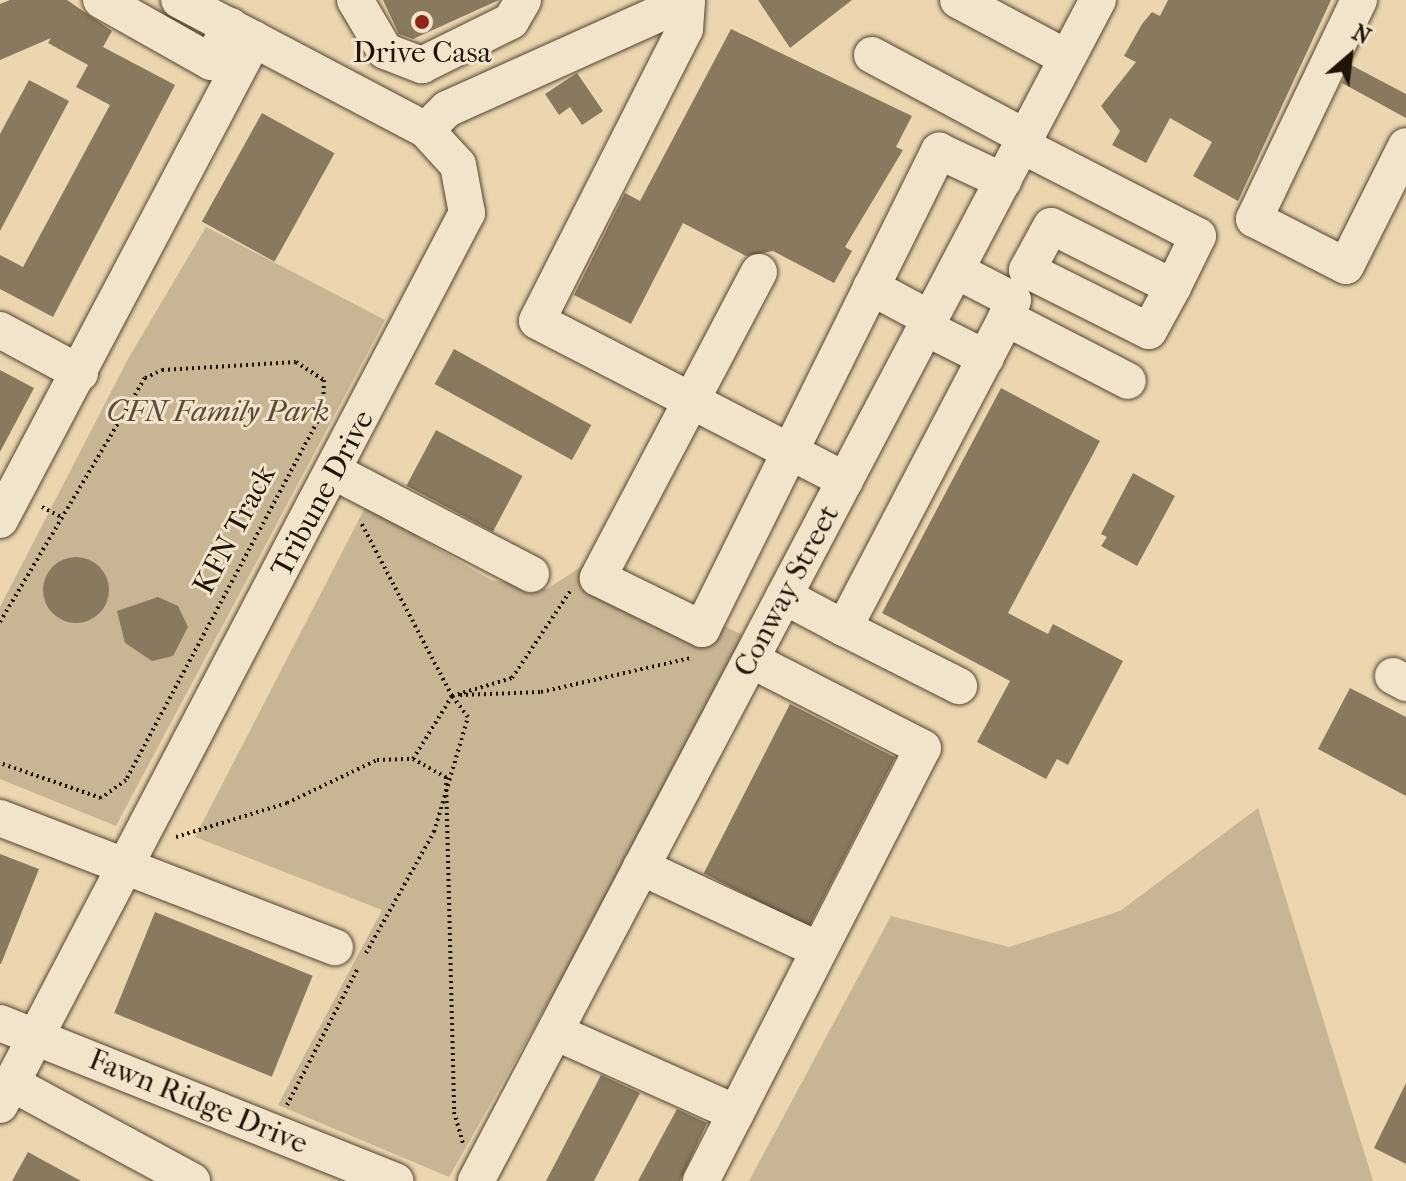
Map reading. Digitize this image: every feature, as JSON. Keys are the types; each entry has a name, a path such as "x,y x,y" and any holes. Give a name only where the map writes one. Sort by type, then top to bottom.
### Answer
{"street":[{"path":"101,0 222,71"},
{"name":"Tribune Drive","path":"6,1094 126,867 344,476 467,213 458,165 426,130 179,0"},
{"path":"355,0 372,37 385,51 422,65 511,21 523,0"},
{"path":"958,0 1008,12 1067,58"},
{"name":"Conway Street","path":"471,1166 555,1032 1098,0"},
{"path":"1359,0 1254,219 1346,266 1406,146"},
{"path":"426,130 447,109 687,1 685,29 537,321 845,480"},
{"path":"0,520 80,373 242,32"},
{"path":"872,55 1077,174 1198,236 1149,331 1016,296 957,271"},
{"path":"759,272 598,578 702,629 939,151 1003,181"},
{"path":"848,620 986,358 1077,174"},
{"path":"1051,226 1173,287"},
{"path":"871,287 986,358"},
{"path":"1016,296 1128,381"},
{"path":"0,330 80,373"},
{"path":"344,476 531,574"},
{"path":"784,596 848,620 959,686"},
{"path":"701,1181 923,748 751,660"},
{"path":"0,818 335,947"},
{"path":"641,867 819,950"},
{"name":"Fawn Ridge Drive","path":"0,1023 396,1181"},
{"path":"555,1032 736,1113"},
{"path":"6,1094 192,1181"}],"path":[{"name":"KFN Track","path":"0,622 145,378 162,370 296,362 324,380 323,411 126,780 101,798 0,763"},
{"path":"283,1110 434,832 446,777 468,717 452,696 351,502 344,476"},
{"path":"413,759 452,696 512,678 582,575 598,578"},
{"path":"452,696 541,692 697,657"},
{"path":"172,839 287,803 377,760 413,759 446,777"},
{"path":"446,777 454,1112 471,1166"}],"green space":[{"name":"CFN Family Park","path":"206,227 385,320 116,826 0,779 0,607 128,359"},
{"path":"383,473 421,539 491,580 547,589 587,563 754,640 449,1177 278,1105 382,910 195,837"},
{"path":"1258,808 1373,1181 749,1181 891,916 1009,947 1120,911"}],"building":[{"path":"10,0 67,0 112,31 103,47 175,85 53,317 0,289 0,255 23,267 110,105 76,87 88,65 48,43 51,38 0,60 0,4"},
{"name":"Drive Casa","path":"383,0 499,0 413,39 399,34"},
{"path":"758,0 852,0 790,48"},
{"path":"1168,0 1331,0 1238,201 1193,176 1212,142 1170,118 1146,163 1112,145 1120,131 1101,106 1136,62 1124,56 1142,24 1152,12 1160,16"},
{"path":"731,29 912,116 896,147 903,150 845,247 852,251 834,283 773,251 746,256 683,223 631,324 574,295 625,193 640,201"},
{"path":"1351,65 1406,94 1406,118 1342,83"},
{"path":"577,73 603,111 582,125 570,107 559,115 545,94"},
{"path":"29,80 69,101 0,231 0,134"},
{"path":"262,113 335,153 274,262 202,221"},
{"path":"454,349 591,425 572,460 435,384"},
{"path":"0,370 34,388 0,452"},
{"path":"1001,388 1100,441 1008,613 1048,634 1053,624 1123,661 1068,765 1057,759 1046,779 977,742 1010,681 882,613"},
{"path":"436,430 523,476 493,532 406,486"},
{"path":"1133,473 1175,496 1137,566 1101,546 1107,537 1101,534"},
{"path":"69,557 83,557 95,562 104,571 109,590 107,603 100,614 83,623 69,623 57,618 48,609 43,597 43,583 48,571 57,562"},
{"path":"158,597 178,606 188,627 173,656 152,661 125,643 117,611"},
{"path":"1350,688 1406,717 1406,796 1318,749"},
{"path":"790,704 895,758 809,927 704,873"},
{"path":"0,854 39,869 1,964 0,964"},
{"path":"155,912 313,976 272,1077 114,1013"},
{"path":"601,1075 640,1093 594,1181 546,1181"},
{"path":"1406,1083 1406,1164 1374,1148"},
{"path":"677,1109 707,1123 680,1181 638,1181"},
{"path":"28,1152 81,1181 12,1181"}],"place":[{"name":"Drive Casa","path":"422,22"}]}
